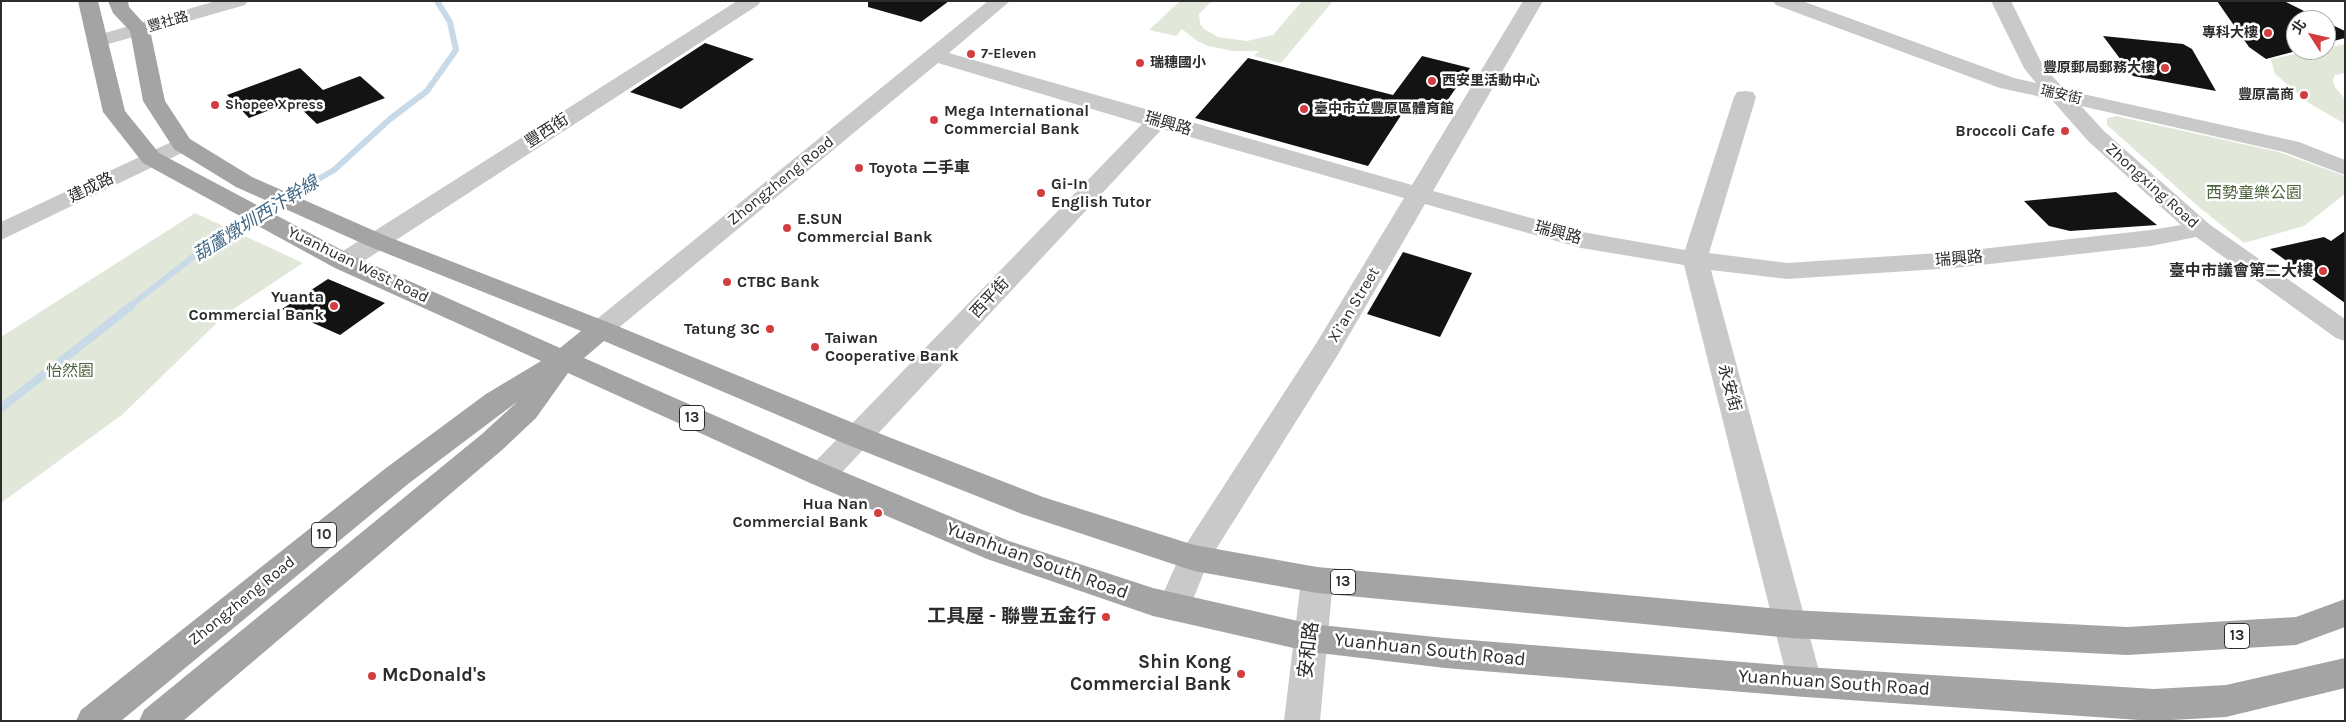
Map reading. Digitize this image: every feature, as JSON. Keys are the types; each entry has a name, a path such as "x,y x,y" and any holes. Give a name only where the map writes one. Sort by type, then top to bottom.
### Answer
{"main road":[{"name":"Yuanhuan West Road","path":"88,1 114,112 151,158 344,262 562,361"},
{"path":"118,1 120,9 140,30"},
{"name":"Yuanhuan West Road","path":"140,30 154,101 182,144 244,182 377,241 601,329"},
{"name":"Zhongzheng Road","path":"94,721 412,465 496,401 562,361 601,329"},
{"name":"13","path":"601,329 858,437 1033,506 1194,558 1317,580 1791,624 2127,641 2296,631 2345,613"},
{"name":"Zhongzheng Road","path":"157,721 492,442 526,411 562,361"},
{"name":"Yuanhuan South Road","path":"562,361 821,475 998,550 1174,607 1311,638 1445,653 1805,682 2154,705 2226,701 2345,673"}],"street":[{"name":"豐社路","path":"98,41 238,1"},
{"name":"豐西街","path":"344,262 751,1"},
{"name":"Zhongzheng Road","path":"601,329 1000,1"},
{"name":"Xi’an Street","path":"1174,607 1194,558 1328,349 1533,1"},
{"name":"瑞安街","path":"1783,1 2008,83 2291,147 2345,168"},
{"name":"Zhongxing Road","path":"2001,1 2034,68 2096,136 2200,229 2345,332"},
{"name":"瑞興路","path":"934,55 1157,121 1581,240 1742,267 1787,271 1954,260 2151,238 2200,229"},
{"path":"1695,259 1745,97"},
{"name":"西平街","path":"821,475 1157,121"},
{"name":"建成路","path":"1,232 182,144"},
{"name":"永安街","path":"1695,259 1805,682"},
{"name":"安和路","path":"1302,721 1317,580"}],"green space":[{"path":"1180,1 1212,1 1199,14 1200,24 1204,29 1218,37 1247,41 1273,35 1302,1 1333,1 1281,63 1254,56 1259,51 1233,51 1208,46 1197,41 1182,29 1176,36 1149,30"},
{"path":"2345,44 2345,73 2335,75 2333,80 2335,87 2345,99 2345,124 2309,103 2275,74 2271,59 2286,56 2286,60 2336,60 2336,46"},
{"name":"西勢童樂公園","path":"2116,116 2279,152 2345,176 2345,194 2304,226 2244,243 2200,208 2107,125 2107,118"},
{"name":"怡然園","path":"195,213 303,263 226,314 123,414 1,503 1,337"}],"building":[{"path":"868,1 949,1 921,22 868,7"},
{"name":"專科大樓","path":"2217,1 2284,1 2302,10 2286,10 2286,54 2266,59 2249,47"},
{"path":"2336,27 2345,31 2345,38 2336,40"},
{"name":"豐原郵局郵務大樓","path":"2103,36 2183,44 2192,49 2216,91 2133,76"},
{"path":"705,43 754,59 681,109 630,92"},
{"name":"臺中市立豐原區體育館","path":"1422,56 1470,68 1442,108 1411,100 1368,166 1195,118 1248,58 1393,95"},
{"path":"300,68 323,90 360,76 385,98 317,124 293,101 249,118 227,95"},
{"path":"2116,192 2157,225 2070,231 2049,226 2024,201"},
{"name":"臺中市議會第二大樓","path":"2345,231 2345,303 2270,249 2324,237 2331,241"},
{"path":"1403,252 1472,273 1440,337 1367,314"},
{"name":"Yuanta Commercial Bank","path":"328,279 385,303 340,335 282,309"}],"waterway":[{"name":"葫蘆燉圳西汴幹線","path":"129,307 216,239 334,170 390,119 427,91 456,50 450,22 437,1"},
{"name":"葫蘆燉圳西汴幹線","path":"1,408 131,306"}],"place":[{"name":"專科大樓","path":"2268,33"},
{"name":"7-Eleven","path":"971,54"},
{"name":"瑞穗國小","path":"1140,63"},
{"name":"豐原郵局郵務大樓","path":"2165,68"},
{"name":"西安里活動中心","path":"1432,81"},
{"name":"豐原高商","path":"2304,95"},
{"name":"Shopee Xpress","path":"215,105"},
{"name":"臺中市立豐原區體育館","path":"1304,109"},
{"name":"Mega International Commercial Bank","path":"934,120"},
{"name":"Broccoli Cafe","path":"2065,131"},
{"name":"Toyota 二手車","path":"859,168"},
{"name":"Gi-In English Tutor","path":"1041,193"},
{"name":"E.SUN Commercial Bank","path":"787,228"},
{"name":"臺中市議會第二大樓","path":"2323,271"},
{"name":"CTBC Bank","path":"727,282"},
{"name":"Yuanta Commercial Bank","path":"334,306"},
{"name":"Tatung 3C","path":"770,329"},
{"name":"Taiwan Cooperative Bank","path":"815,347"},
{"name":"Hua Nan Commercial Bank","path":"878,513"},
{"name":"工具屋 - 聯豐五金行","path":"1106,617"},
{"name":"Shin Kong Commercial Bank","path":"1241,674"},
{"name":"McDonald's","path":"372,676"}]}
